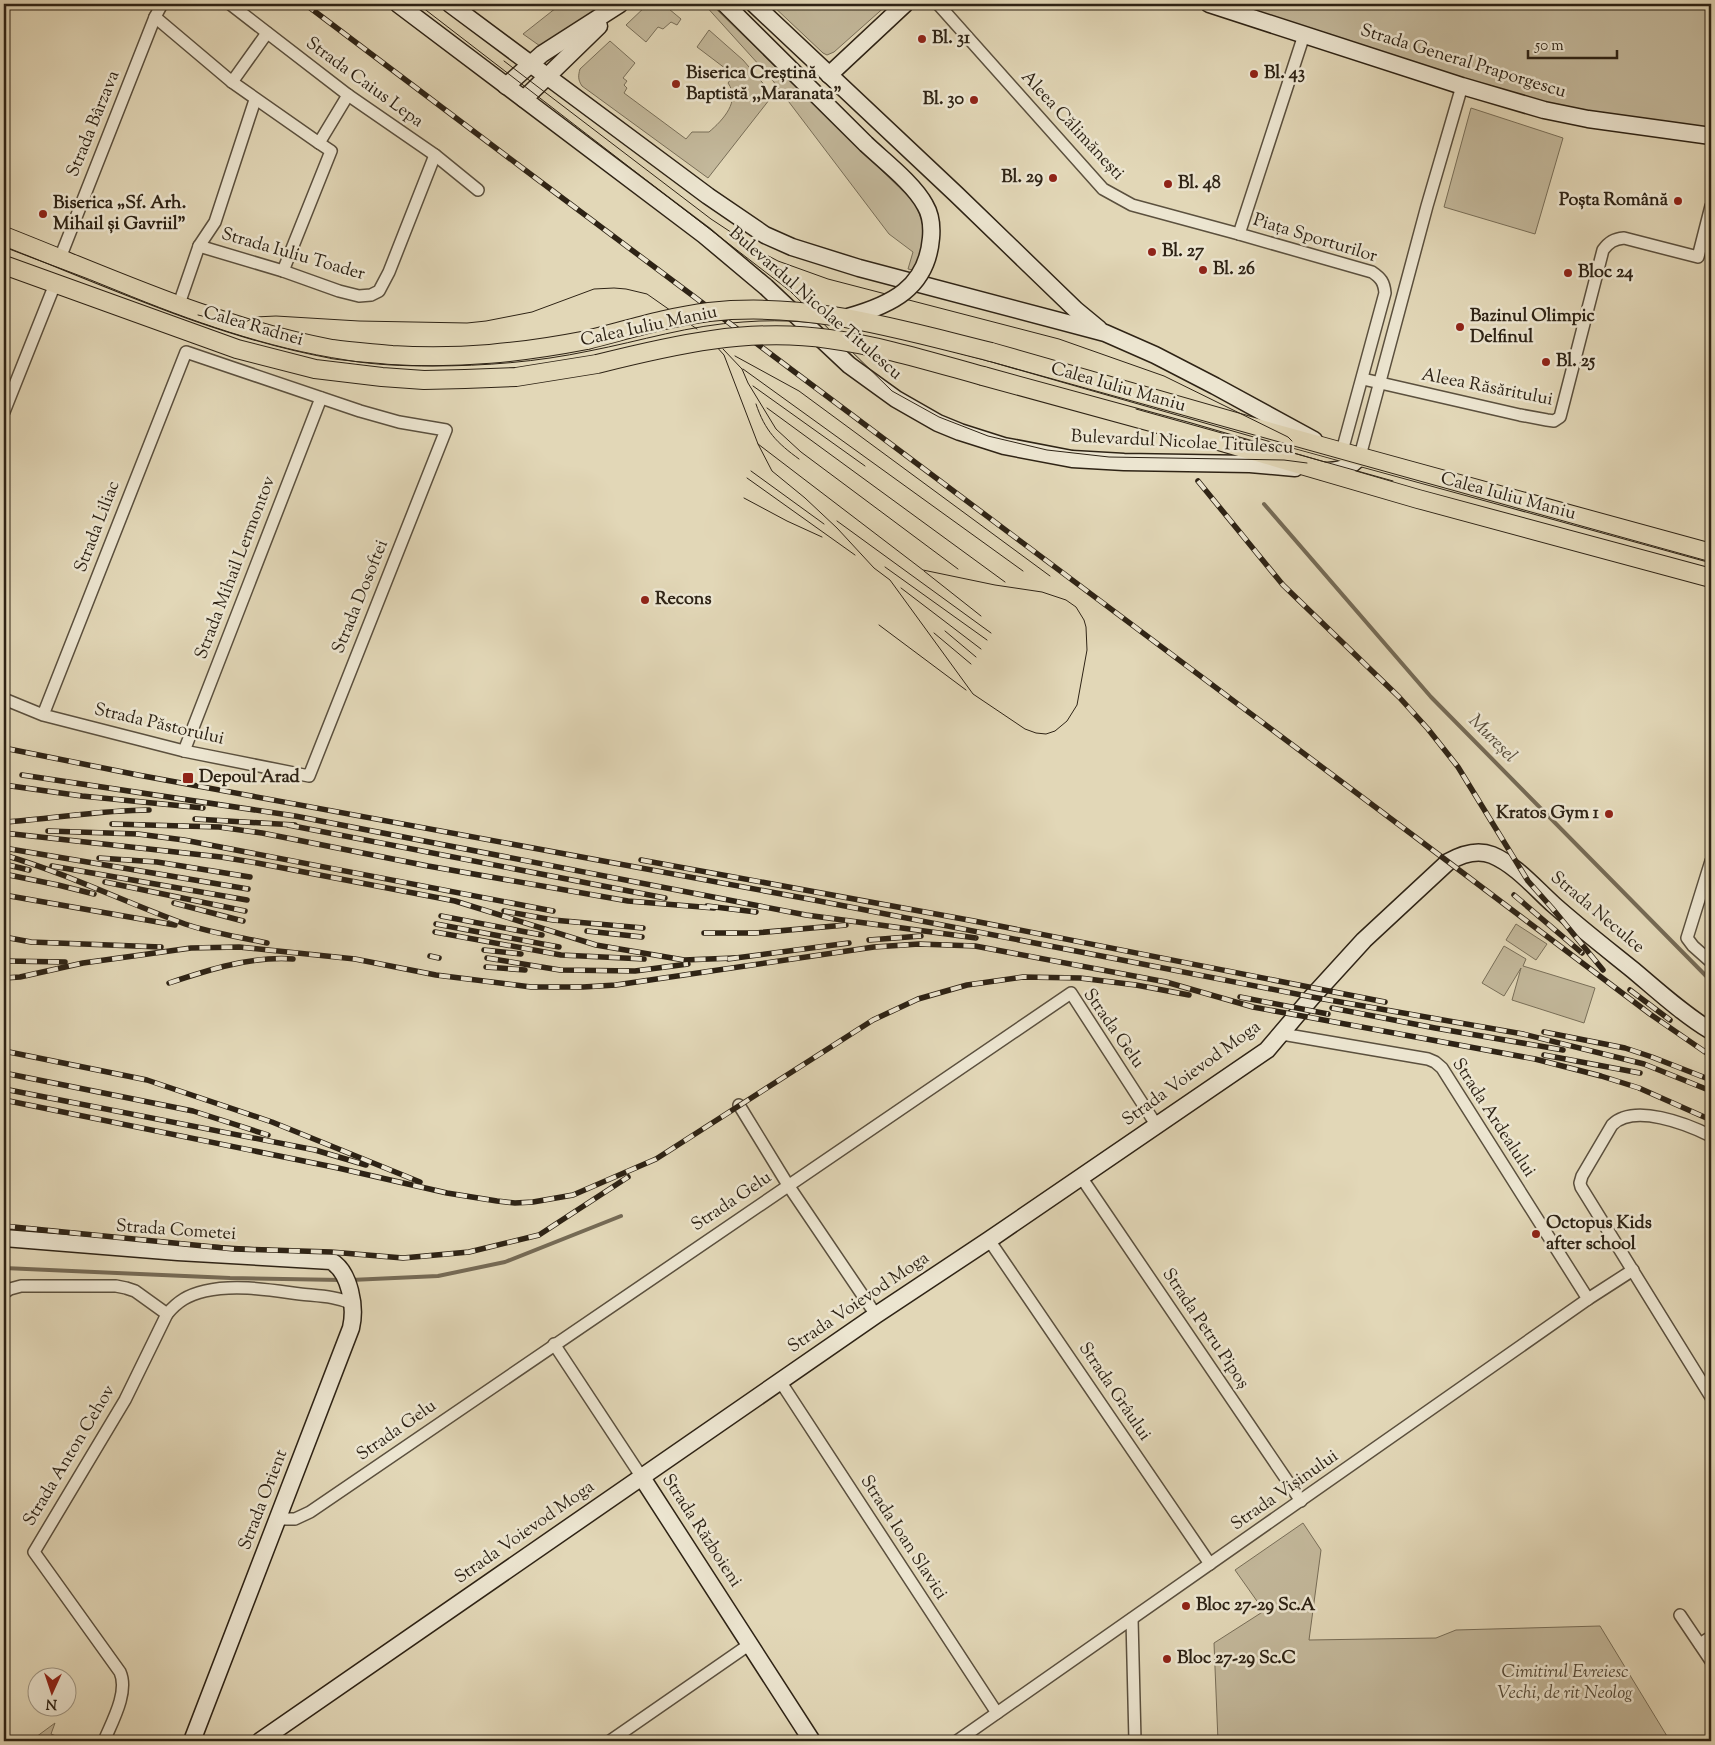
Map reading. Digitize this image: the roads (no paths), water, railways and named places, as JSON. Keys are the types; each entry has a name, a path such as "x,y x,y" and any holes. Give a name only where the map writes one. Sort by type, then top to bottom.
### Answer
{"main road":[{"name":"Calea Radnei","path":"4,236 178,304 256,330 332,349 417,356 460,356 516,352"},
{"name":"Calea Radnei","path":"4,265 237,349 315,368 382,377 424,380 516,377"},
{"name":"Calea Iuliu Maniu","path":"516,352 587,340 665,320 715,312 776,310 848,317 991,352 1711,553"},
{"name":"Calea Iuliu Maniu","path":"516,377 597,364 697,341 756,336 828,338 880,348 1188,432 1418,499 1711,578"}],"street":[{"name":"Strada Bârzava","path":"60,258 155,17 162,4"},
{"name":"Strada Caius Lepa","path":"230,4 348,95 435,155 478,190"},
{"name":"Bulevardul Nicolae Titulescu","path":"398,4 704,235 766,287 849,365 896,399 938,422 960,432 1004,446 1072,459 1124,462 1250,464 1332,471 1346,468 1355,463 1360,456"},
{"name":"Bulevardul Nicolae Titulescu","path":"450,4 708,196 765,235 792,247 859,268 1104,333 1155,355 1335,449"},
{"path":"506,86 530,63 621,4"},
{"path":"524,99 621,4"},
{"path":"725,4 920,196 930,215 930,244 925,264 905,291 888,303 848,317"},
{"path":"754,4 1076,310 1104,333"},
{"path":"829,75 905,4"},
{"name":"Aleea Călimănești","path":"938,4 1103,188 1115,197 1132,205 1239,234"},
{"name":"Strada General Praporgescu","path":"1209,4 1462,86 1544,110 1588,119 1711,136"},
{"path":"155,17 255,100 320,141 331,152 282,271"},
{"path":"232,82 267,33"},
{"name":"Piața Sporturilor","path":"1304,35 1239,234 1372,272 1380,277 1384,284 1386,293 1363,379 1335,449"},
{"path":"1360,456 1462,86"},
{"path":"320,141 348,95"},
{"path":"178,304 199,246 215,222 255,100"},
{"name":"Strada Iuliu Toader","path":"199,246 359,296 371,295 379,291 389,272 435,155"},
{"name":"Aleea Răsăritului","path":"1379,383 1520,416 1557,420 1560,417 1603,250 1608,243 1615,239 1624,238 1698,258 1711,206"},
{"path":"4,412 55,284"},
{"name":"Strada Liliac","path":"43,715 186,352 321,398"},
{"path":"1363,379 1379,383"},
{"name":"Strada Dosoftei","path":"309,776 446,430 399,422 321,398"},
{"name":"Strada Mihail Lermontov","path":"184,751 321,398"},
{"name":"Strada Păstorului","path":"4,700 43,715 184,751 309,776"},
{"name":"Strada Neculce","path":"1448,862 1459,856 1473,853 1492,855 1505,862 1646,981 1711,1031"},
{"path":"1711,861 1687,938 1711,962"},
{"name":"Strada Voievod Moga","path":"260,1741 641,1476 1267,1050 1364,940 1448,862"},
{"name":"Strada Gelu","path":"278,1519 295,1519 310,1512 1071,993 1157,1126"},
{"name":"Strada Ardealului","path":"1282,1034 1428,1059 1442,1068 1588,1299"},
{"path":"739,1104 788,1185 876,1315"},
{"path":"1711,1136 1679,1122 1656,1116 1624,1118 1612,1125 1582,1176 1580,1183 1711,1396"},
{"name":"Strada Petru Pipoș","path":"1081,1177 1301,1501"},
{"name":"Strada Cometei","path":"4,1238 178,1252 331,1260 342,1270"},
{"name":"Strada Grâului","path":"989,1240 1210,1564"},
{"name":"Strada Orient","path":"192,1741 351,1328 351,1299 342,1270"},
{"name":"Strada Vișinului","path":"957,1741 1588,1299 1633,1270"},
{"path":"4,1292 21,1286 116,1286 135,1291 167,1314 180,1300 205,1291 233,1288 351,1299"},
{"name":"Strada Anton Cehov","path":"104,1741 122,1694 123,1679 120,1672 34,1552 125,1400 167,1314"},
{"name":"Strada Războieni","path":"554,1344 812,1741"},
{"name":"Strada Ioan Slavici","path":"780,1381 997,1713"},
{"path":"1680,1615 1711,1661"},
{"path":"1132,1619 1135,1741"},
{"path":"1700,1644 1711,1637"},
{"path":"610,1741 750,1644"}],"waterway":[{"name":"Mureșel","path":"1264,504 1431,697 1711,981"},
{"path":"351,1280 438,1276 505,1262 621,1216"},
{"path":"4,1268 230,1278 342,1280"}],"tram line":[{"path":"418,4 790,291 892,391 939,417 988,436 1047,450 1109,457 1284,460 1307,463"},
{"path":"504,61 711,219 778,261 828,279 1059,339 1164,376 1288,437 1292,441"},
{"path":"4,247 173,313 258,341 317,355 378,364 452,366 530,361 589,351 704,326 743,322 775,321 837,325 897,337 988,361 1711,562"},
{"path":"198,315 240,325 255,317 276,316 359,321 467,323 532,312 594,289 614,288 647,294 697,329"},
{"path":"706,335 724,355 758,444 772,471 805,498 837,528 874,568 890,580 973,694 1025,729 1036,733 1046,734 1055,731 1067,721 1077,705 1087,650 1086,627 1076,607 1066,600 1042,592 995,585 923,570 758,444"},
{"path":"723,349 742,369 748,383 776,429 801,452 958,569"},
{"path":"735,356 799,391 1050,576"},
{"path":"743,369 1023,571"},
{"path":"753,386 865,466"},
{"path":"756,404 763,422 773,436 799,459"},
{"path":"767,408 1005,582"},
{"path":"1136,409 1393,481"},
{"path":"751,471 824,524"},
{"path":"747,478 855,555"},
{"path":"744,498 822,537"},
{"path":"837,521 991,633"},
{"path":"885,567 987,640"},
{"path":"924,571 981,616"},
{"path":"901,588 981,649"},
{"path":"879,625 966,690"},
{"path":"945,631 976,657"},
{"path":"934,633 971,664"}],"railway":[{"path":"305,4 1650,1014 1711,1056"},
{"path":"1198,481 1283,585 1399,697 1428,729 1458,767 1528,881 1603,970"},
{"path":"4,748 138,775 814,900 1312,997 1523,1034 1644,1064 1711,1091"},
{"path":"22,775 295,816 806,915 976,938"},
{"path":"4,785 82,796 203,808"},
{"path":"4,822 113,811 149,810"},
{"path":"195,819 295,825"},
{"path":"112,824 219,827 262,833 428,866 628,901 714,908"},
{"path":"288,825 665,898"},
{"path":"48,831 138,834 184,840 553,911"},
{"path":"4,833 221,857 257,863 455,901 596,945 684,960 734,958"},
{"path":"4,848 248,889"},
{"path":"4,855 50,870 185,924 267,943"},
{"path":"99,858 157,862 250,877"},
{"path":"641,860 974,921 1385,1002"},
{"path":"4,864 29,870"},
{"path":"52,866 247,900"},
{"path":"4,874 94,894"},
{"path":"105,882 245,911"},
{"path":"4,895 175,925"},
{"path":"1514,895 1582,953"},
{"path":"174,903 243,921"},
{"path":"707,906 756,912"},
{"path":"504,911 553,920 643,928"},
{"path":"441,916 542,935"},
{"path":"436,924 559,947"},
{"path":"704,933 755,933 846,925"},
{"path":"587,931 642,937"},
{"path":"435,932 561,955 644,959"},
{"path":"869,940 921,936"},
{"path":"4,937 31,942 161,947"},
{"path":"728,959 849,943"},
{"path":"4,978 20,977 83,963 191,948 239,947 355,959 436,975 531,987 583,987 616,985 874,947 919,944 975,946 1166,982 1253,1007 1535,1059 1639,1088 1711,1120"},
{"path":"484,950 521,954"},
{"path":"430,956 439,958"},
{"path":"487,958 560,970 635,971 688,964"},
{"path":"169,983 230,965 261,960 293,959"},
{"path":"4,961 65,962"},
{"path":"486,967 525,970"},
{"path":"4,1100 338,1168 447,1193 515,1203 533,1202 573,1195 656,1159 873,1020 918,999 967,985 1023,977 1080,978 1136,985 1189,995"},
{"path":"1630,990 1670,1020"},
{"path":"1240,997 1328,1014"},
{"path":"1332,1008 1563,1050"},
{"path":"1544,1032 1625,1048 1711,1080"},
{"path":"4,1051 147,1080 272,1122 420,1182"},
{"path":"1544,1055 1640,1073"},
{"path":"4,1073 193,1111 268,1135"},
{"path":"4,1089 315,1150 366,1165"},
{"path":"4,1226 234,1249 331,1252 403,1258 469,1252 539,1235 628,1177"}],"place":[{"name":"Bl. 31","path":"922,39"},
{"name":"Bl. 43","path":"1254,74"},
{"name":"Biserica Creștină Baptistă ,,Maranata\"","path":"676,84"},
{"name":"Bl. 30","path":"974,100"},
{"name":"Bl. 29","path":"1053,178"},
{"name":"Bl. 48","path":"1168,184"},
{"name":"Poșta Română","path":"1678,201"},
{"name":"Biserica „Sf. Arh. Mihail și Gavriil”","path":"43,214"},
{"name":"Bl. 27","path":"1152,252"},
{"name":"Bl. 26","path":"1203,270"},
{"name":"Bloc 24","path":"1568,273"},
{"name":"Bazinul Olimpic Delfinul","path":"1460,327"},
{"name":"Bl. 25","path":"1546,362"},
{"name":"Recons","path":"645,600"},
{"name":"Depoul Arad","path":"188,778"},
{"name":"Kratos Gym 1","path":"1609,814"},
{"name":"Octopus Kids after school","path":"1536,1234"},
{"name":"Bloc 27-29 Sc.A","path":"1186,1606"},
{"name":"Bloc 27-29 Sc.C","path":"1167,1659"}],"park label":[{"name":"Cimitirul Evreiesc Vechi, de rit Neolog","path":"1565,1684"}]}
